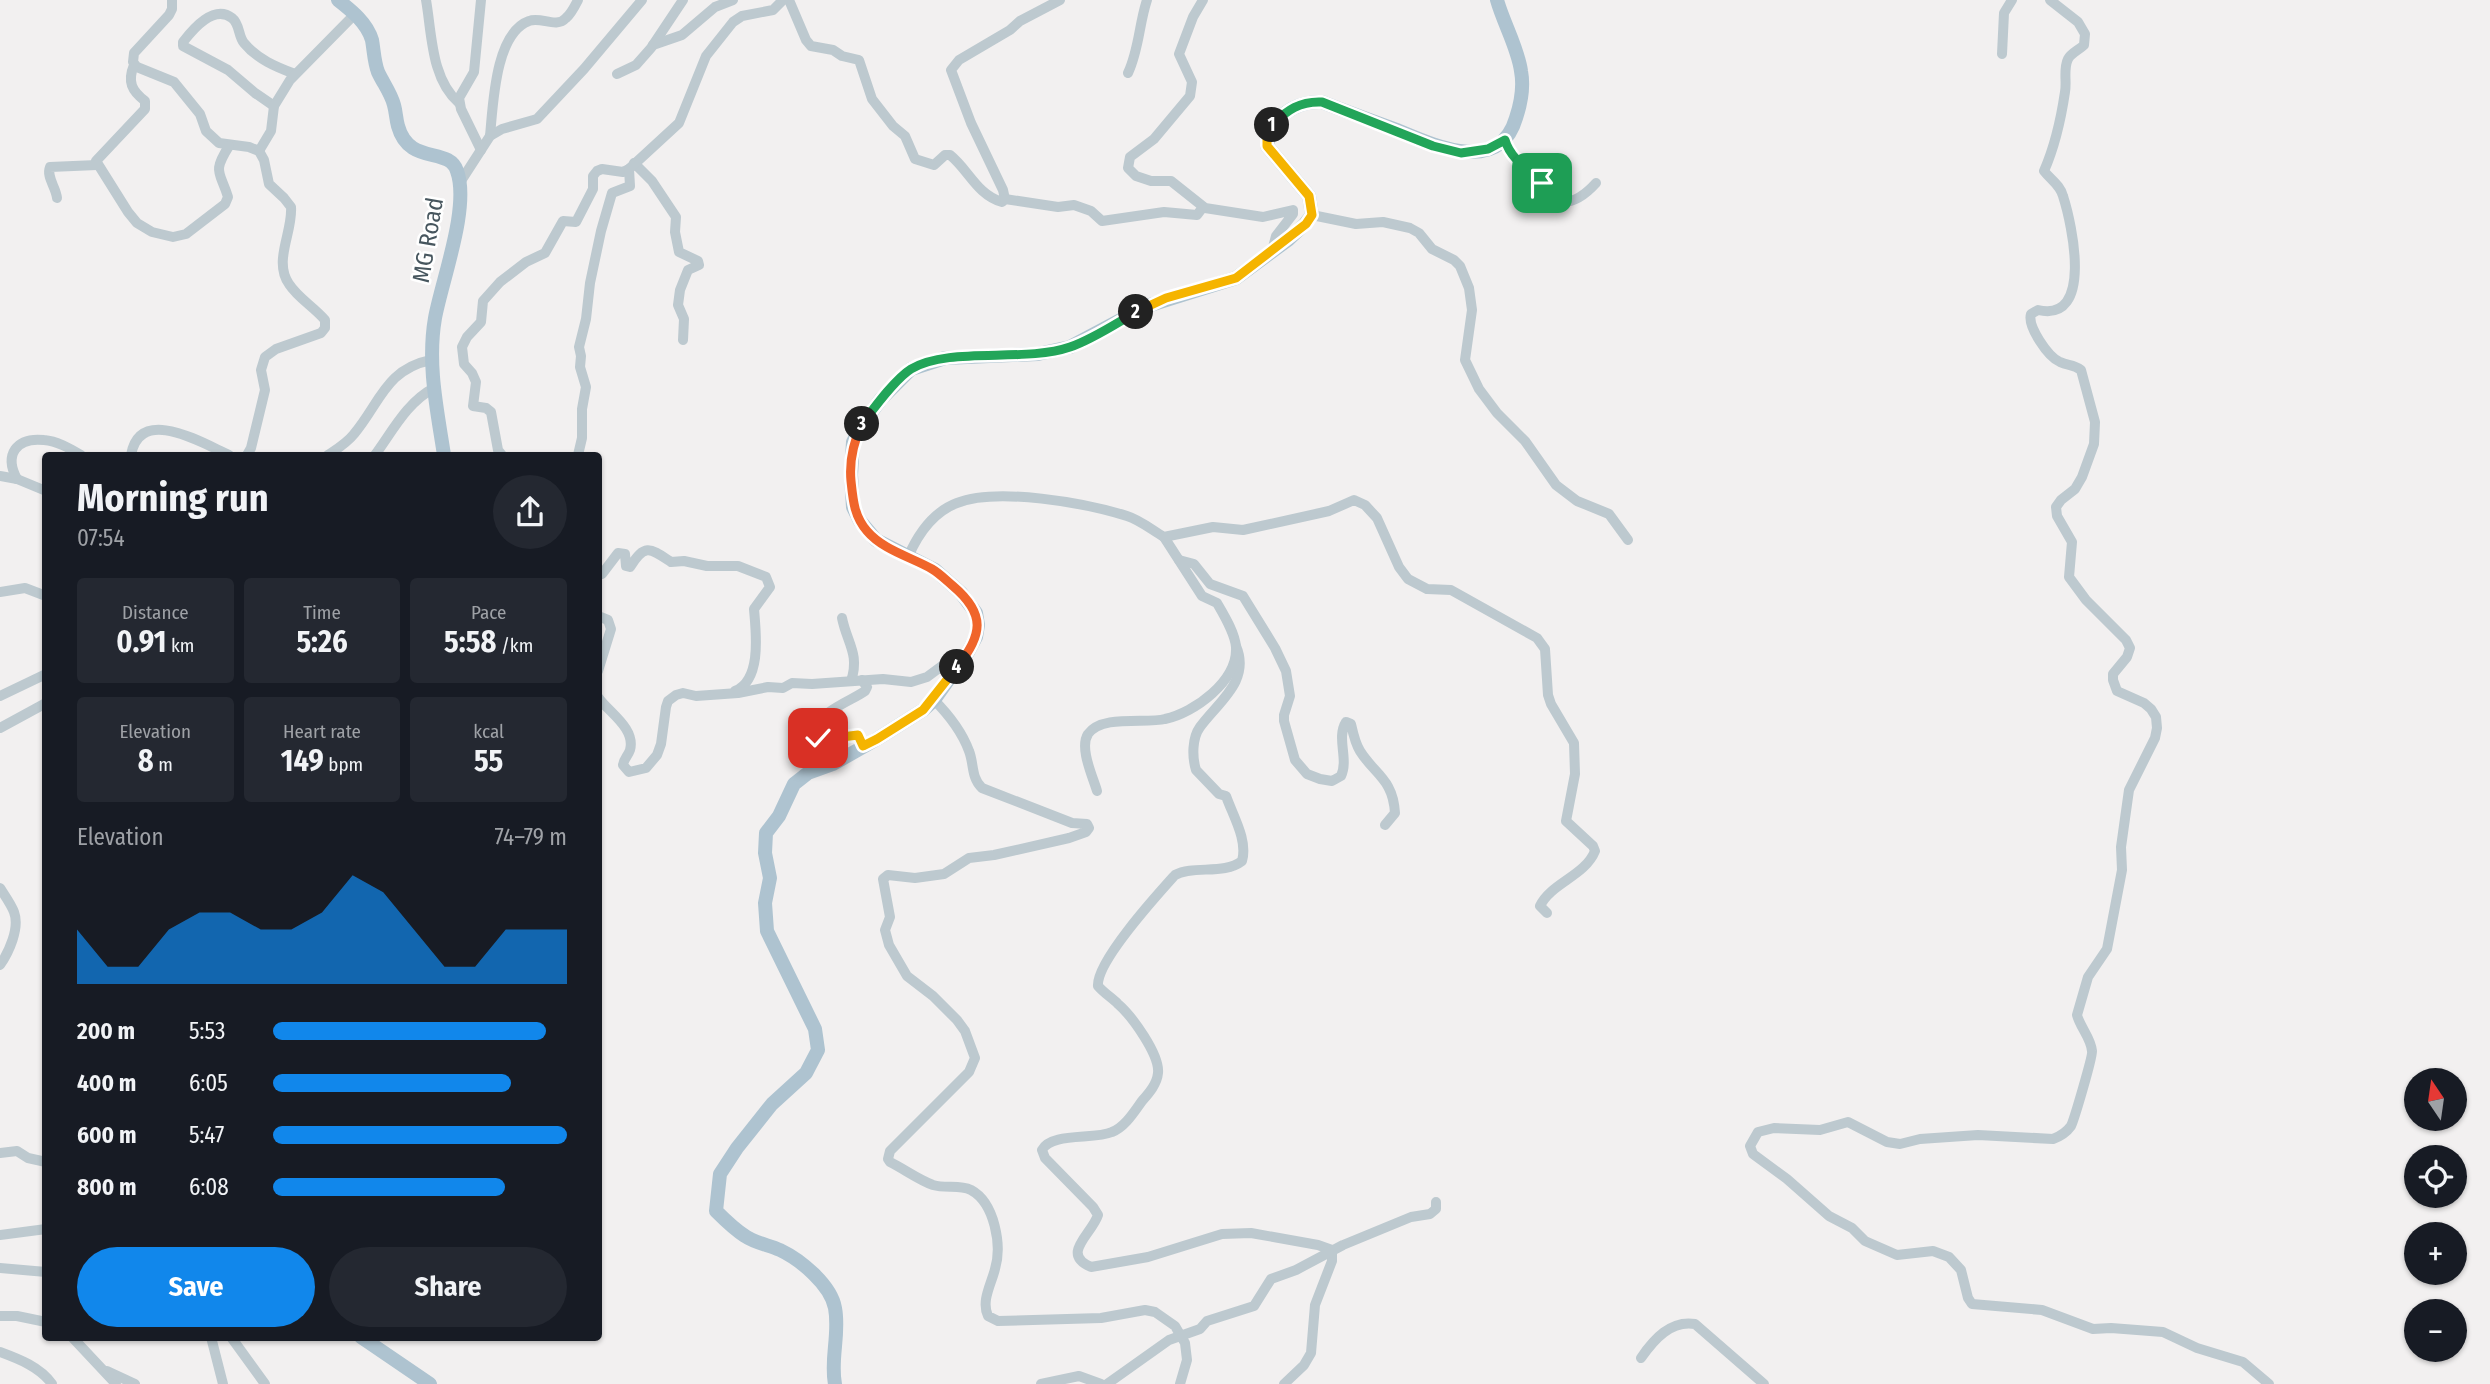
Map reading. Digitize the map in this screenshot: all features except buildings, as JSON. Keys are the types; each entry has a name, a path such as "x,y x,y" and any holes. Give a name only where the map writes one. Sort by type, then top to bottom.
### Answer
{"main road":[{"name":"MG Road","path":"338,0 355,14 369,32 379,73 394,103 405,142 413,149 451,162 458,172 454,244 435,317 431,360 444,452"},
{"path":"835,1384 835,1306 829,1295 807,1269 783,1251 747,1237 716,1211 720,1174 772,1104 806,1073 818,1050 815,1029 767,930 765,903 770,878 765,853 766,833 779,816 794,784 808,773 833,764 912,718 933,700 966,656 978,625 972,605 935,570 876,540 860,522 853,507 853,442 881,399 911,369 945,358 1038,354 1070,347 1147,306 1236,278 1272,251 1306,224 1312,215 1309,196 1267,146 1270,126 1296,106 1309,101 1322,102 1433,146 1461,153 1488,149 1505,140 1515,124 1521,101 1521,70 1497,0"},
{"path":"367,1341 430,1384"}],"street":[{"path":"172,0 169,15 133,56 132,82 135,95 145,101 145,109 98,158 97,165 136,223 152,232 180,236 191,231 226,202 227,194 220,181 218,168 229,146"},
{"path":"426,0 440,73 449,92 459,103 481,150"},
{"path":"459,103 460,96 474,72 481,0"},
{"path":"490,136 495,81 509,39 530,20 541,19 555,23 566,19 578,0"},
{"path":"459,184 490,136 502,129 537,119 610,40 642,0"},
{"path":"617,74 636,65 651,48 683,0"},
{"path":"651,48 654,43 682,35 715,7 733,0"},
{"path":"500,452 491,412 486,408 473,406 476,382 463,360 462,346 481,322 482,303 495,286 526,262 545,253 564,221 576,222 593,189 593,176 597,171 602,169 623,172 679,123 706,55 733,22 742,16 773,10 783,0"},
{"path":"789,0 811,46 833,50 842,56 859,60 872,99 905,136 915,159 934,165 945,155 950,155 962,165 966,175 999,202 1005,200 1058,207 1074,205 1091,211 1102,222 1164,212 1197,215 1203,207"},
{"path":"1005,200 951,70 960,60 1020,21 1060,0"},
{"path":"1128,73 1147,0"},
{"path":"1203,0 1193,17 1179,54 1192,82 1190,96 1154,139 1130,157 1128,164 1136,176 1151,181 1171,181 1188,192 1203,207 1263,217 1293,210 1293,214 1276,236 1272,251"},
{"path":"2002,54 2004,13 2012,0"},
{"path":"2050,0 2078,22 2085,34 2084,45 2068,58 2066,63 2066,89 2060,119 2044,171 2057,183 2063,194 2076,251 2075,271 2069,296 2062,307 2048,313 2038,310 2031,314 2029,320 2031,328 2052,356 2060,362 2074,364 2081,370 2095,422 2091,457 2075,489 2061,499 2056,507 2057,516 2072,542 2069,577 2086,600 2126,640 2130,648 2127,657 2113,674 2115,687 2120,693 2144,703 2151,709 2156,717 2157,728 2155,738 2129,790 2121,847 2122,870 2107,948 2088,977 2077,1015 2092,1048 2090,1070 2082,1084 2072,1124 2063,1135 2053,1139 1978,1135 1920,1139 1900,1144 1887,1142 1848,1122 1820,1130 1774,1128 1758,1132 1750,1146 1753,1154 1787,1179 1829,1216 1852,1228 1866,1241 1897,1255 1933,1251 1949,1257 1961,1270 1972,1304 2042,1311 2093,1329 2163,1332 2197,1348 2244,1362 2269,1384"},
{"path":"259,151 271,131 274,106 295,74 355,14"},
{"path":"274,106 228,69 185,47 183,43 207,18 218,15 230,17 234,20 243,42 253,52 268,64 295,74"},
{"path":"134,65 174,82 200,114 206,131 219,143 250,147 259,151 264,160 269,184 291,207 284,254 285,278 294,291 323,318 325,325 323,331 316,336 276,349 265,357 261,370 265,394 249,452"},
{"path":"1505,140 1515,158 1561,202 1577,198 1596,183"},
{"path":"57,198 56,188 48,173 50,167 97,165"},
{"path":"632,166 652,181 676,217 675,232 679,252 698,261 699,265 688,270 680,290 678,305 684,316 683,340"},
{"path":"579,452 586,387 580,367 579,347 593,270 612,193 629,186 632,166"},
{"path":"1312,215 1356,224 1383,222 1403,226 1419,233 1432,249 1460,266 1469,288 1472,310 1465,360 1479,389 1497,413 1525,441 1556,485 1577,501 1609,514 1628,540"},
{"path":"332,452 353,437 392,379 418,362 431,360"},
{"path":"377,452 408,409 433,388"},
{"path":"132,452 133,444 141,435 160,429 181,433 222,452"},
{"path":"17,479 11,464 12,454 25,441 45,440 75,452"},
{"path":"0,476 17,479 42,489"},
{"path":"908,557 917,538 942,511 969,499 990,497 1059,500 1129,517 1164,537 1202,596 1217,603 1240,659 1238,676 1227,698 1199,729 1195,740 1194,765 1219,794 1226,796 1242,840 1242,861 1231,867 1175,875 1139,916 1099,973 1098,986 1120,1005 1137,1026 1157,1063 1157,1078 1152,1088 1121,1127 1111,1133 1051,1140 1045,1143 1042,1150 1045,1158 1098,1215 1078,1248 1083,1264 1091,1267 1148,1257 1222,1234 1251,1233 1332,1250"},
{"path":"1164,537 1213,527 1243,530 1329,511 1354,500 1365,505 1377,518 1399,567 1408,579 1427,589 1451,590 1542,642 1546,655 1548,695 1574,743 1575,774 1566,821 1595,851 1562,886 1545,895 1540,906 1547,913"},
{"path":"602,574 618,553 625,554 626,566 630,567 641,552 649,550 671,562 738,566 766,577 770,587 754,609 757,634 751,677 743,687 731,693"},
{"path":"1179,560 1194,564 1210,584 1243,596 1275,648 1286,671 1290,688 1284,721 1295,760 1307,774 1332,781 1342,776 1343,727 1346,722 1351,724 1360,751 1382,776 1392,795 1395,813 1385,825"},
{"path":"0,592 25,588 42,594"},
{"path":"602,618 608,620 611,629 602,658"},
{"path":"842,618 846,637 855,656 851,681"},
{"path":"1097,791 1086,751 1086,740 1091,731 1111,723 1163,720 1185,712 1216,692 1234,662 1236,646"},
{"path":"602,702 621,720 625,728 630,745 623,765 629,772 646,768 657,755 666,707 672,697 683,693 696,696 746,693 768,687 783,688 792,683 918,681 950,660 966,656"},
{"path":"0,696 42,676"},
{"path":"862,680 867,687 865,691 821,717 816,730 821,739 858,735 863,746"},
{"path":"933,700 961,735 971,757 975,779 982,788 1072,823 1087,824 1089,828 1086,832 1061,840 970,858 944,874 915,878 888,875 883,879 890,917 885,930 889,945 907,976 933,996 957,1020 965,1031 975,1058 969,1072 890,1151 888,1159 931,1184 941,1187 957,1186 971,1191 986,1207 999,1254 985,1302 988,1316 998,1321 1101,1318 1145,1310 1161,1315 1182,1335 1185,1343 1187,1360 1180,1384"},
{"path":"0,728 42,705"},
{"path":"0,888 12,908 16,922 0,965"},
{"path":"0,1153 17,1151 29,1158 42,1160"},
{"path":"1107,1384 1154,1349 1200,1329 1204,1322 1254,1306 1271,1279 1411,1217 1433,1212 1436,1202"},
{"path":"0,1235 42,1230"},
{"path":"1283,1384 1304,1365 1311,1353 1315,1305 1332,1261 1332,1250"},
{"path":"0,1268 42,1272"},
{"path":"0,1316 42,1321"},
{"path":"1641,1357 1669,1328 1695,1324 1765,1384"},
{"path":"76,1341 116,1384"},
{"path":"212,1341 223,1384"},
{"path":"234,1341 265,1384"},
{"path":"0,1352 30,1365 52,1384"},
{"path":"103,1369 135,1384"},
{"path":"1041,1384 1079,1376 1101,1384"}],"route":[{"path":"818,738 858,735 863,746 912,718 933,700 975,638 978,625 976,613 961,593 935,570 876,540 860,522 853,507 853,442 881,399 911,369 945,358 1038,354 1070,347 1147,306 1242,274 1289,239 1312,215 1309,196 1267,146 1270,126 1283,114 1309,101 1322,102 1433,146 1461,153 1488,149 1505,140 1515,158 1542,183"}]}
